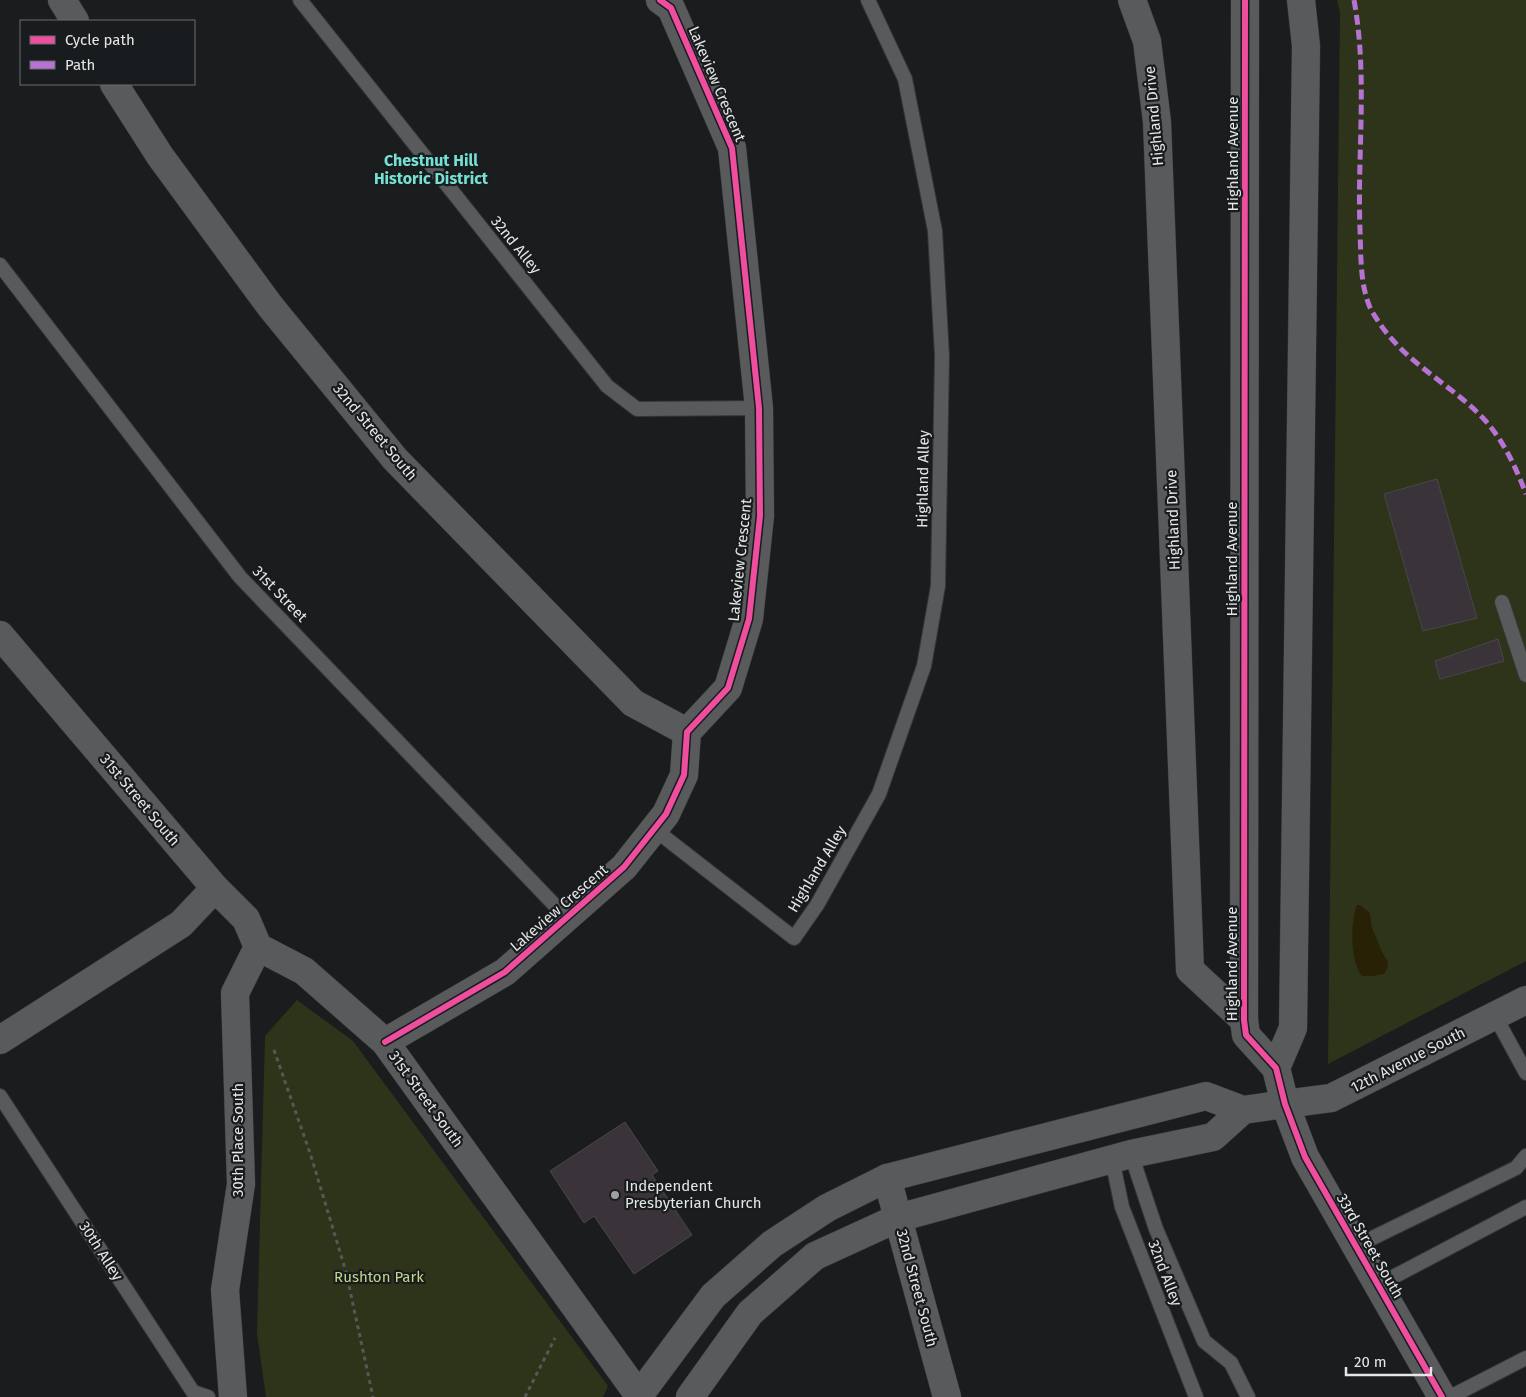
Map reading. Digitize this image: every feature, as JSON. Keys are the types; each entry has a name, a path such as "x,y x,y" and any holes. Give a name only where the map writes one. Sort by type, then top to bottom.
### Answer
{"street":[{"path":"62,0 74,20"},
{"name":"Highland Drive","path":"1132,0 1147,41 1157,122 1190,970 1244,1020"},
{"name":"Highland Avenue","path":"1246,0 1244,1020 1246,1036 1276,1068 1285,1104"},
{"path":"1276,1068 1293,1028 1306,46 1301,0"},
{"name":"Lakeview Crescent","path":"385,1042 505,972 624,867 666,814 684,775 687,732 728,688 749,619 760,516 759,408 732,148 670,3"},
{"name":"32nd Street South","path":"115,85 160,156 270,306 395,460 633,702 687,732"},
{"name":"31st Street South","path":"0,635 214,888 246,919 258,948 304,971 385,1042 639,1396"},
{"path":"0,1040 181,924 214,888"},
{"name":"30th Place South","path":"234,1397 225,1290 241,1184 234,993 258,948"},
{"name":"12th Avenue South","path":"1285,1104 1331,1098 1526,1000"},
{"path":"639,1396 713,1296 772,1244 827,1208 886,1178 1206,1096 1243,1110 1285,1104"},
{"name":"33rd Street South","path":"1285,1104 1305,1157 1442,1397"},
{"path":"690,1397 750,1313 815,1256 898,1218 1122,1157 1213,1137 1243,1110"},
{"name":"32nd Street South","path":"886,1178 947,1397"}],"lane":[{"name":"32nd Alley","path":"300,0 607,386 638,409 759,408"},
{"name":"Highland Alley","path":"654,828 794,938 817,905 880,794 924,666 938,586 942,356 935,231 905,79 868,0"},
{"name":"31st Street","path":"0,266 240,576 567,918"},
{"path":"1502,602 1526,676"},
{"path":"1495,1016 1526,1073"},
{"name":"30th Alley","path":"0,1096 193,1392 208,1397"},
{"path":"1356,1246 1516,1168 1526,1156"},
{"name":"32nd Alley","path":"1122,1157 1122,1207 1196,1397"},
{"path":"1122,1157 1156,1229 1204,1341 1231,1363 1248,1397"},
{"path":"1378,1285 1526,1207"},
{"path":"1450,1397 1526,1358"}],"path":[{"path":"274,1050 312,1156 346,1272 373,1397"},
{"path":"525,1397 555,1338"}],"green space":[{"path":"1337,0 1526,0 1526,961 1328,1064 1340,13"},
{"name":"Rushton Park","path":"297,1000 353,1041 608,1386 603,1397 266,1397 257,1333 265,1036"}],"sand":[{"path":"1357,905 1360,905 1370,913 1372,928 1388,962 1388,967 1384,974 1362,976 1358,969 1352,941 1353,921"}],"building":[{"path":"1437,479 1477,618 1423,631 1384,494"},
{"path":"1498,639 1504,661 1440,679 1435,661"},
{"name":"Independent Presbyterian Church","path":"625,1122 658,1171 652,1175 692,1235 634,1274 594,1216 584,1223 550,1171"}],"marked path":[{"path":"1354,0 1358,29 1361,86 1359,201 1361,259 1362,278 1369,305 1388,335 1412,359 1466,402 1494,431 1517,472 1526,494"}],"cycle path":[{"path":"385,1042 505,972 624,867 666,814 684,775 687,732 728,688 749,619 760,516 759,408 732,148 671,8 660,0"},
{"path":"1245,0 1244,1020 1246,1035 1276,1068 1285,1104 1305,1157 1442,1397"}],"place":[{"name":"Independent Presbyterian Church","path":"615,1195"}],"district":[{"name":"Chestnut Hill Historic District","path":"431,169"}]}
